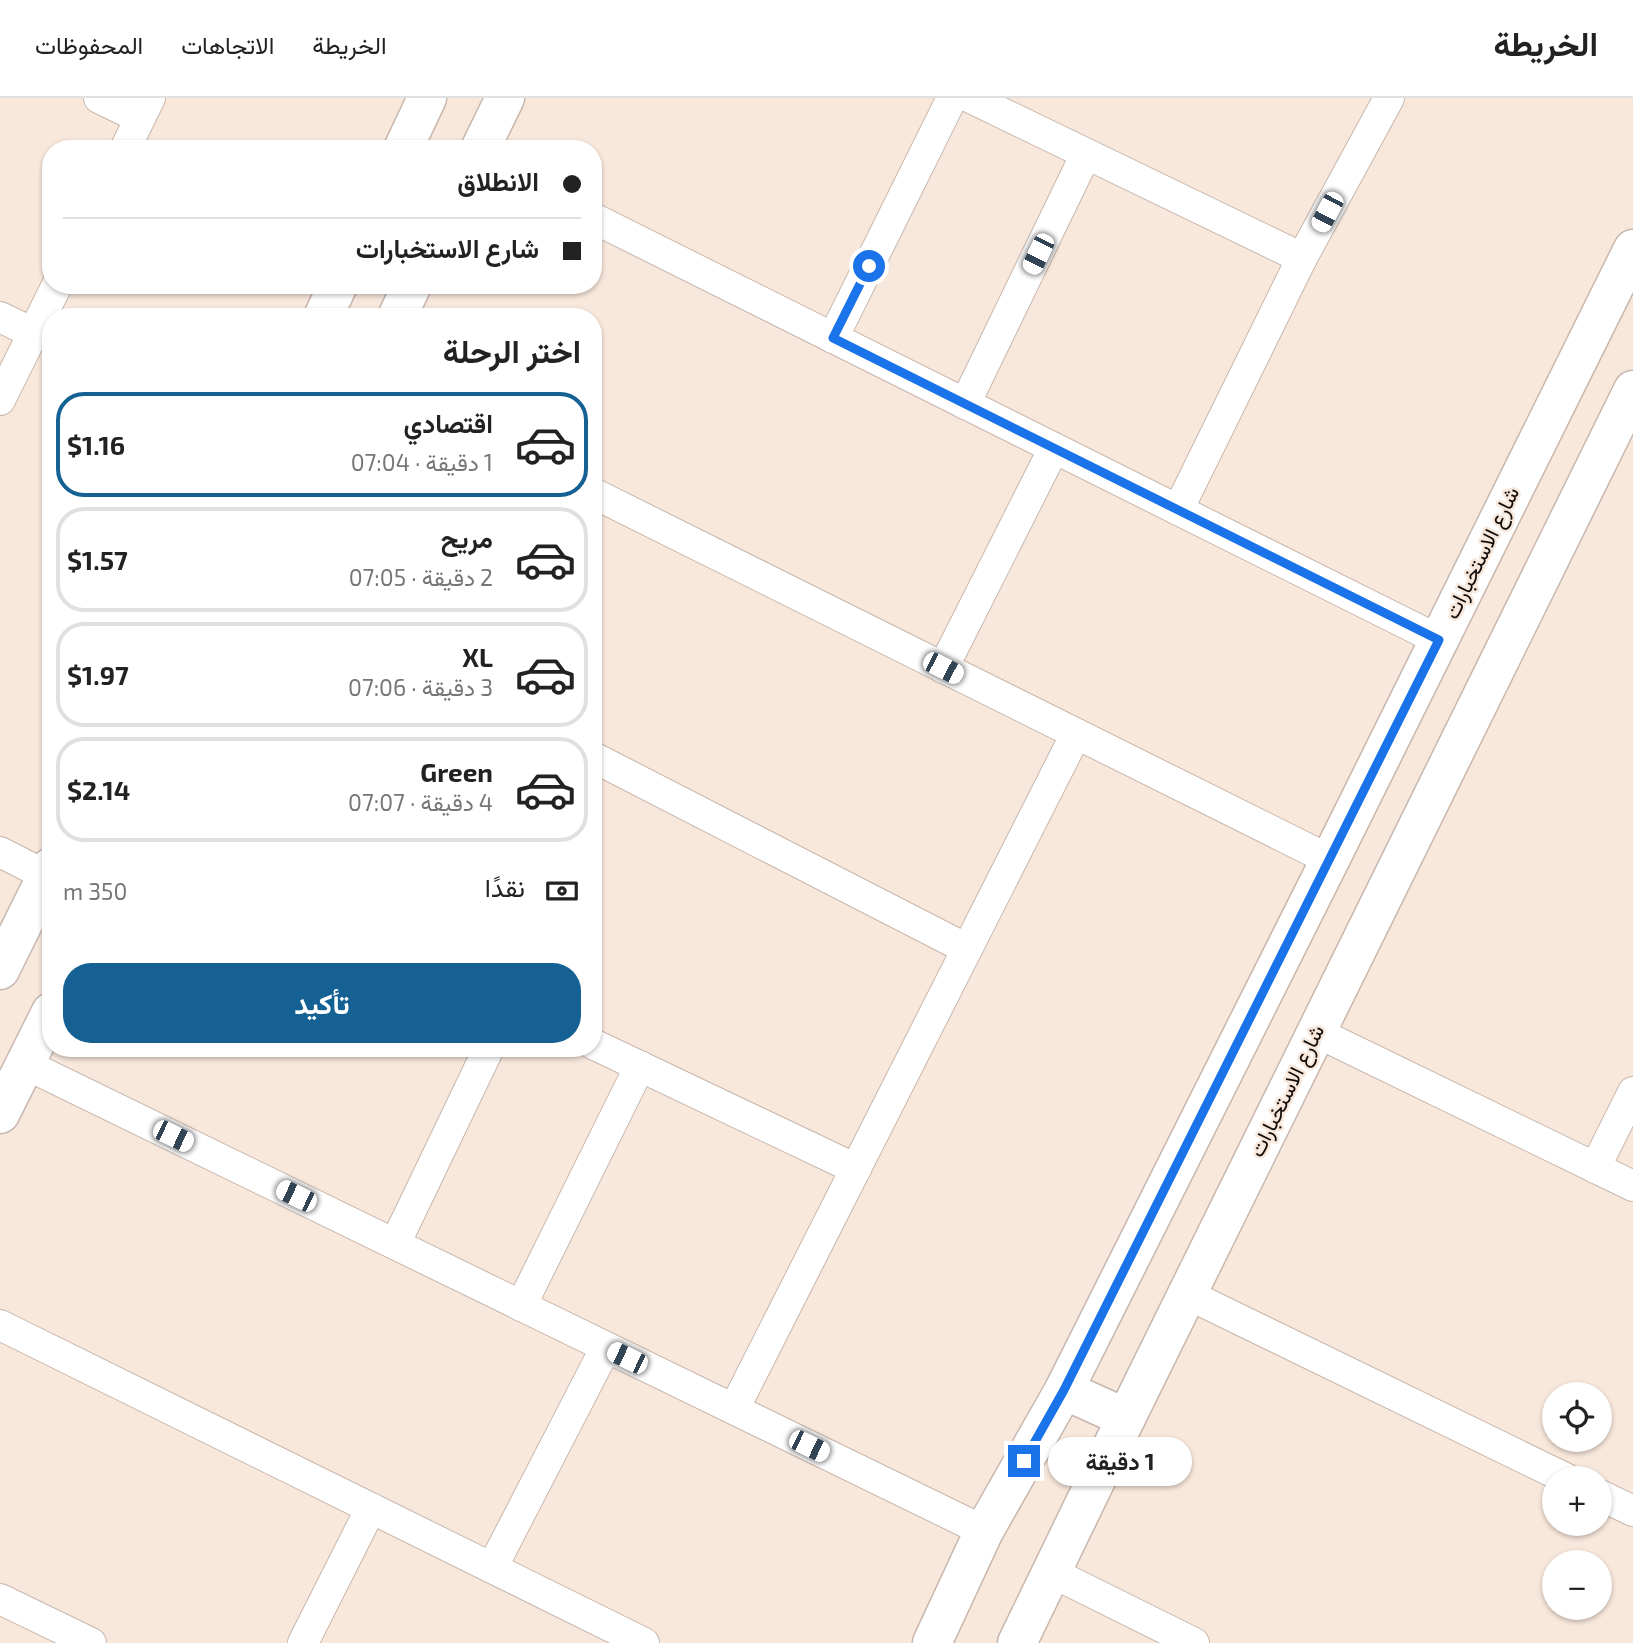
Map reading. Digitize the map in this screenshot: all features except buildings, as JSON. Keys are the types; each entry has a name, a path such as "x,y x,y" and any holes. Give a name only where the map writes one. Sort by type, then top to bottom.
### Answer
{"main road":[{"path":"407,140 427,98"},
{"path":"484,140 505,98"},
{"name":"شارع الاستخبارات","path":"932,1643 984,1531 1064,1390 1633,249"},
{"name":"شارع الاستخبارات","path":"1017,1643 1633,390"},
{"path":"0,970 42,886"},
{"path":"0,1114 42,1030"},
{"path":"1064,1390 1126,1418"}],"street":[{"path":"99,98 145,108 129,140"},
{"path":"833,338 951,98"},
{"path":"971,98 1302,258"},
{"path":"1178,510 1302,258 1389,98"},
{"path":"965,404 1086,154"},
{"path":"602,222 1439,640"},
{"path":"0,400 42,315"},
{"path":"0,317 33,333"},
{"path":"943,668 1054,448"},
{"path":"602,498 1330,860"},
{"path":"734,1409 1076,734"},
{"path":"602,762 967,948"},
{"path":"0,852 42,869"},
{"path":"1316,1032 1633,1186"},
{"path":"602,1048 856,1169"},
{"path":"395,1244 485,1057"},
{"path":"25,1064 984,1531"},
{"path":"521,1306 640,1066"},
{"path":"1595,1168 1633,1092"},
{"path":"1187,1294 1542,1467"},
{"path":"0,1325 644,1643"},
{"path":"492,1568 606,1347"},
{"path":"1612,1501 1633,1511"},
{"path":"303,1643 371,1508"},
{"path":"1051,1572 1194,1643"},
{"path":"0,1599 90,1643"}],"route":[{"path":"869,266 833,338 1439,640 1064,1390 1024,1461"}]}
